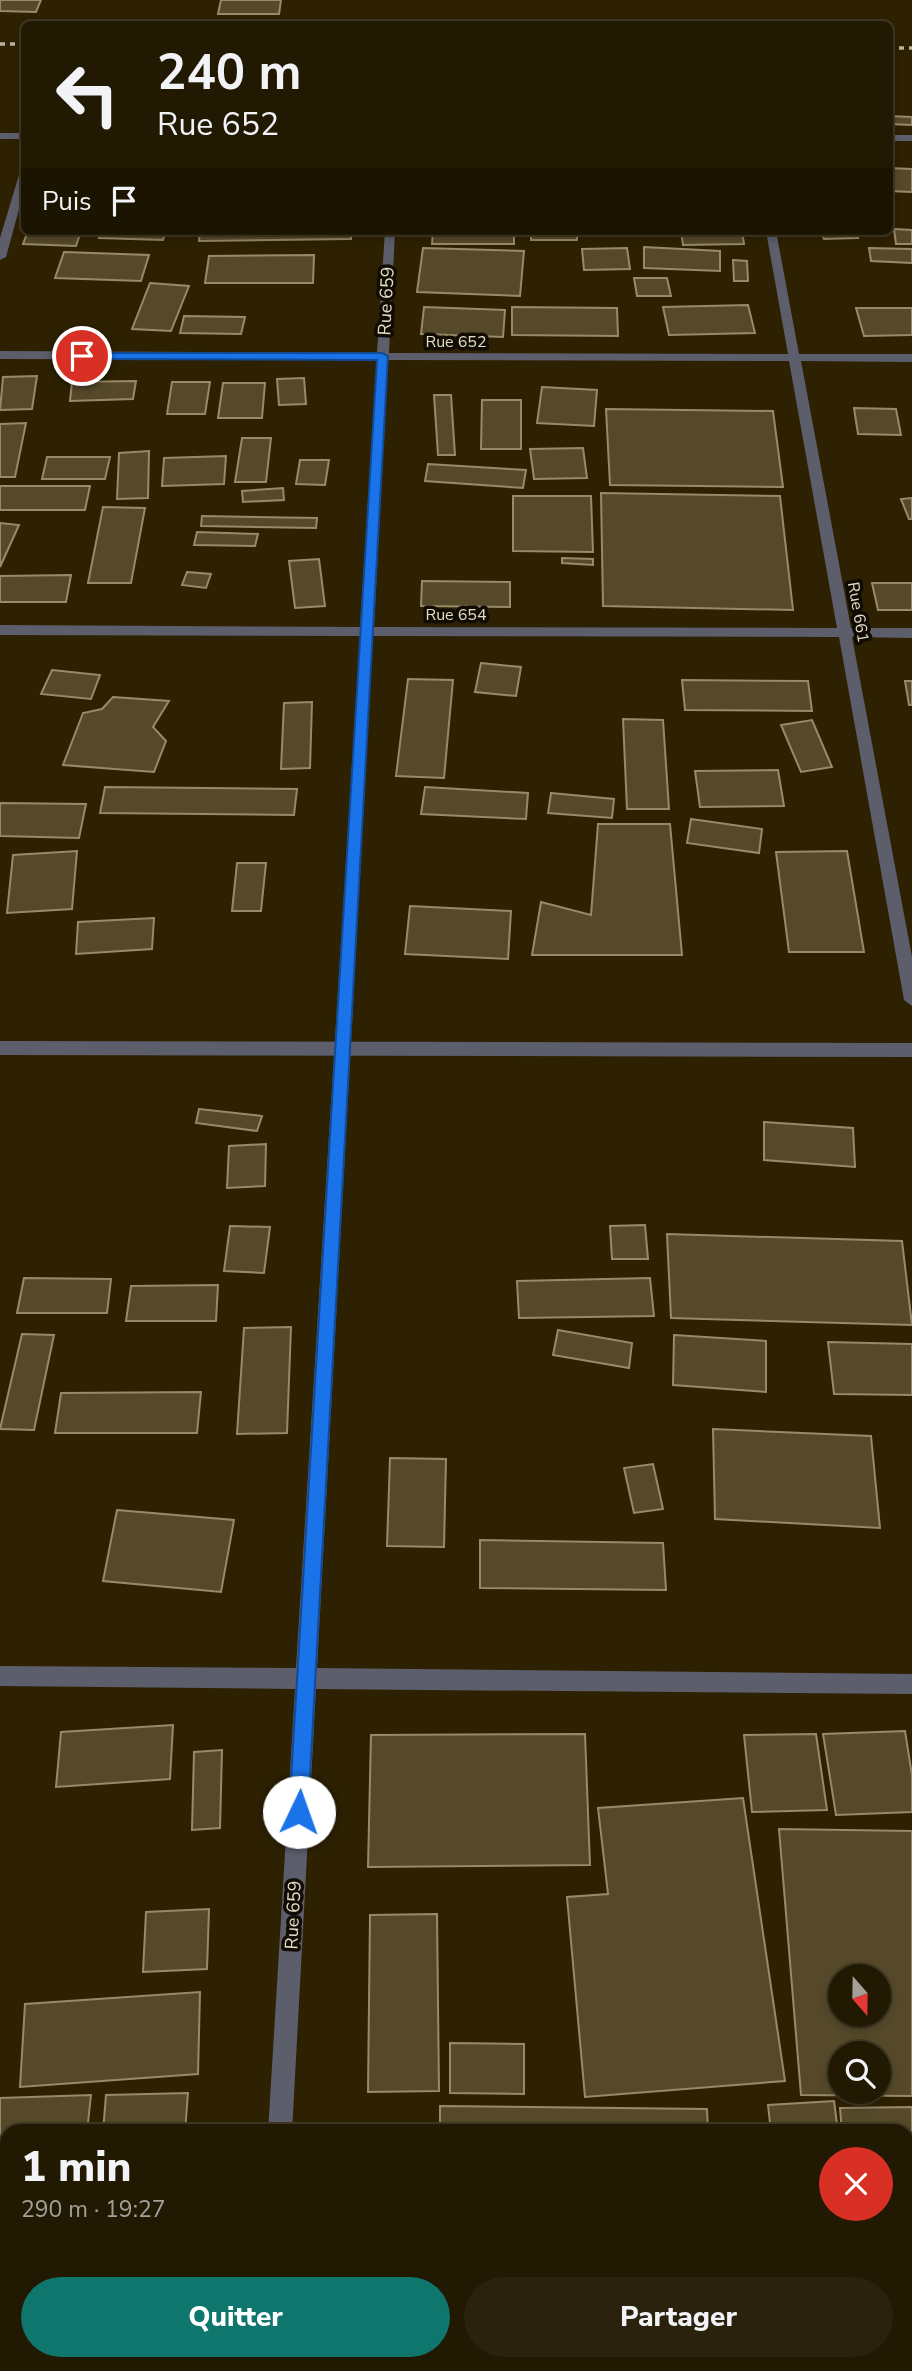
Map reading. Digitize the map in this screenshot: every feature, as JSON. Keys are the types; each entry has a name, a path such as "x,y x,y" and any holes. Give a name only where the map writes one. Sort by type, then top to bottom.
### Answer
{"street":[{"path":"0,136 21,136"},
{"path":"893,138 912,138"},
{"path":"0,257 21,185"},
{"name":"Rue 659","path":"280,2124 390,235"},
{"name":"Rue 661","path":"772,235 912,1000"},
{"name":"Rue 652","path":"0,355 912,358"},
{"name":"Rue 654","path":"0,630 912,633"},
{"path":"0,1048 912,1050"},
{"path":"0,1676 912,1684"}],"building":[{"path":"0,0 41,0 36,12 0,11"},
{"path":"221,0 281,0 279,14 218,14"},
{"path":"893,116 912,117 912,125 893,124"},
{"path":"893,168 912,169 912,192 893,191"},
{"path":"894,229 912,230 912,244 896,244"},
{"path":"26,235 80,235 76,246 23,244"},
{"path":"100,235 165,235 163,240 99,238"},
{"path":"200,235 351,235 351,239 199,241"},
{"path":"433,235 514,235 514,244 432,244"},
{"path":"531,235 577,235 577,240 531,240"},
{"path":"682,235 743,235 744,244 683,245"},
{"path":"822,235 857,235 858,238 824,239"},
{"path":"644,247 720,251 720,271 644,268"},
{"path":"423,248 524,251 520,296 417,292"},
{"path":"627,248 630,269 584,270 582,249"},
{"path":"869,248 912,249 912,263 871,261"},
{"path":"64,252 149,255 141,281 55,278"},
{"path":"314,255 313,283 205,283 209,256"},
{"path":"733,260 747,261 748,281 734,281"},
{"path":"634,278 667,278 671,296 637,296"},
{"path":"150,283 189,286 171,331 132,329"},
{"path":"748,305 755,333 669,335 663,307"},
{"path":"424,307 505,310 503,337 421,334"},
{"path":"512,307 617,308 618,336 512,335"},
{"path":"856,308 912,308 912,335 864,336"},
{"path":"184,316 245,317 241,334 180,333"},
{"path":"37,376 32,409 0,410 3,377"},
{"path":"304,378 306,404 279,405 277,379"},
{"path":"136,381 133,399 70,401 72,382"},
{"path":"172,382 210,382 205,414 167,414"},
{"path":"223,383 265,383 262,418 218,418"},
{"path":"542,387 597,390 594,426 537,423"},
{"path":"434,395 451,395 455,455 438,455"},
{"path":"482,400 521,400 521,449 481,449"},
{"path":"854,408 896,409 901,435 858,434"},
{"path":"606,409 773,411 783,487 610,485"},
{"path":"26,423 15,477 0,477 0,424"},
{"path":"242,438 271,438 266,482 235,482"},
{"path":"583,448 587,478 534,479 530,449"},
{"path":"149,451 148,498 117,499 119,453"},
{"path":"226,456 224,484 162,486 164,458"},
{"path":"47,457 110,457 105,479 42,479"},
{"path":"300,460 329,460 325,485 296,484"},
{"path":"428,464 526,470 523,488 425,481"},
{"path":"0,486 90,486 85,510 0,510"},
{"path":"283,488 284,500 243,502 242,491"},
{"path":"601,493 780,496 793,610 603,606"},
{"path":"513,496 591,496 593,552 513,551"},
{"path":"912,498 912,519 909,519 901,499"},
{"path":"103,507 145,508 131,583 88,583"},
{"path":"202,516 317,518 316,528 201,526"},
{"path":"0,523 19,525 0,567"},
{"path":"197,532 258,534 255,546 194,545"},
{"path":"562,558 593,559 593,565 562,563"},
{"path":"319,559 325,606 295,608 289,561"},
{"path":"187,572 211,574 206,588 182,585"},
{"path":"71,575 66,602 0,602 0,576"},
{"path":"422,581 510,582 510,607 421,606"},
{"path":"872,583 912,583 912,610 878,610"},
{"path":"481,663 521,667 516,696 475,692"},
{"path":"52,670 100,675 91,699 41,694"},
{"path":"408,679 453,680 444,778 396,776"},
{"path":"682,680 808,681 812,711 685,710"},
{"path":"905,681 912,681 912,705 909,705"},
{"path":"113,697 169,701 153,727 166,741 154,772 63,765 83,713 102,709"},
{"path":"312,702 310,768 281,769 284,703"},
{"path":"623,719 663,720 669,809 627,809"},
{"path":"812,720 832,767 801,772 781,725"},
{"path":"778,770 784,806 700,807 695,771"},
{"path":"105,787 297,789 294,815 100,813"},
{"path":"425,787 528,793 526,819 421,814"},
{"path":"551,793 614,799 612,818 548,813"},
{"path":"0,803 86,804 79,838 0,836"},
{"path":"691,819 762,829 759,853 687,843"},
{"path":"598,824 670,824 682,955 532,955 541,902 591,915"},
{"path":"77,851 72,909 7,913 13,855"},
{"path":"847,851 864,952 789,952 776,852"},
{"path":"237,863 266,863 261,911 232,911"},
{"path":"410,906 511,911 508,959 405,954"},
{"path":"154,918 152,949 76,954 78,922"},
{"path":"199,1109 262,1116 257,1131 196,1123"},
{"path":"764,1122 853,1128 855,1167 764,1160"},
{"path":"266,1144 265,1186 227,1188 229,1146"},
{"path":"645,1225 648,1259 612,1259 610,1226"},
{"path":"230,1226 270,1227 264,1273 224,1271"},
{"path":"667,1234 902,1241 912,1325 671,1318"},
{"path":"24,1278 111,1279 107,1313 17,1313"},
{"path":"650,1278 654,1316 519,1318 517,1281"},
{"path":"218,1285 216,1321 126,1321 131,1286"},
{"path":"291,1327 287,1433 237,1434 244,1328"},
{"path":"558,1330 632,1343 629,1368 553,1355"},
{"path":"22,1334 54,1335 34,1430 0,1429"},
{"path":"674,1335 766,1341 766,1392 673,1385"},
{"path":"828,1342 912,1344 912,1395 834,1394"},
{"path":"201,1392 197,1433 55,1433 61,1393"},
{"path":"713,1429 871,1436 880,1528 715,1519"},
{"path":"390,1458 446,1459 444,1547 387,1546"},
{"path":"653,1464 663,1509 634,1513 624,1468"},
{"path":"117,1510 234,1520 221,1592 103,1581"},
{"path":"480,1540 663,1543 666,1590 480,1588"},
{"path":"173,1725 170,1779 56,1787 61,1732"},
{"path":"905,1731 912,1775 912,1812 836,1815 823,1734"},
{"path":"585,1734 590,1865 368,1867 371,1735"},
{"path":"816,1734 827,1810 752,1812 744,1735"},
{"path":"222,1750 220,1828 192,1830 194,1752"},
{"path":"743,1798 785,2081 585,2097 567,1897 608,1894 598,1808"},
{"path":"779,1829 912,1831 912,2096 891,2096 891,2041 828,2041 828,2095 801,2095"},
{"path":"209,1909 207,1969 143,1972 146,1912"},
{"path":"437,1914 439,2091 368,2092 370,1915"},
{"path":"200,1992 198,2074 20,2087 25,2004"},
{"path":"450,2043 524,2044 524,2094 450,2093"},
{"path":"188,2093 186,2124 104,2124 106,2095"},
{"path":"91,2095 88,2124 0,2124 0,2098"},
{"path":"828,2101 828,2104 834,2104 837,2124 770,2124 768,2105"},
{"path":"440,2106 707,2109 708,2124 440,2124"},
{"path":"912,2107 912,2124 841,2124 840,2108"}],"railway":[{"path":"0,44 21,44"},
{"path":"893,48 912,48"}],"route":[{"path":"82,356 382,356 299,1812"}]}
